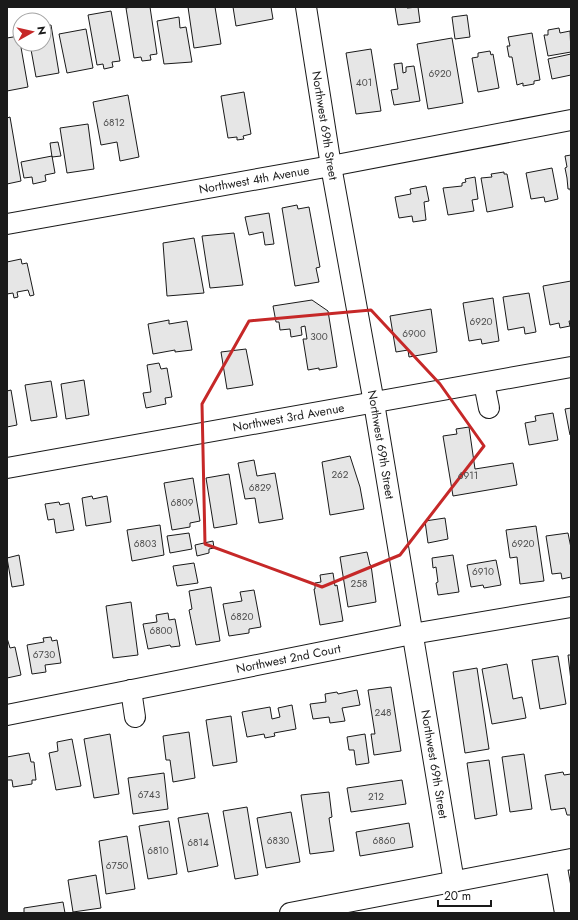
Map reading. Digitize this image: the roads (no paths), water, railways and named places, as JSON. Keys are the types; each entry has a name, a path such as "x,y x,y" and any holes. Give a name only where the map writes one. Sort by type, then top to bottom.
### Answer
{"street":[{"name":"Northwest 69th Street","path":"306,7 331,166 374,403 454,882"},
{"name":"Northwest 4th Avenue","path":"7,224 331,166 571,120"},
{"name":"Northwest 3rd Avenue","path":"7,468 571,367"},
{"path":"484,382 489,408"},
{"name":"Northwest 2nd Court","path":"7,715 412,634 571,607"},
{"path":"131,690 135,717"},
{"path":"290,913 336,909 454,882 564,861 565,913"}]}
